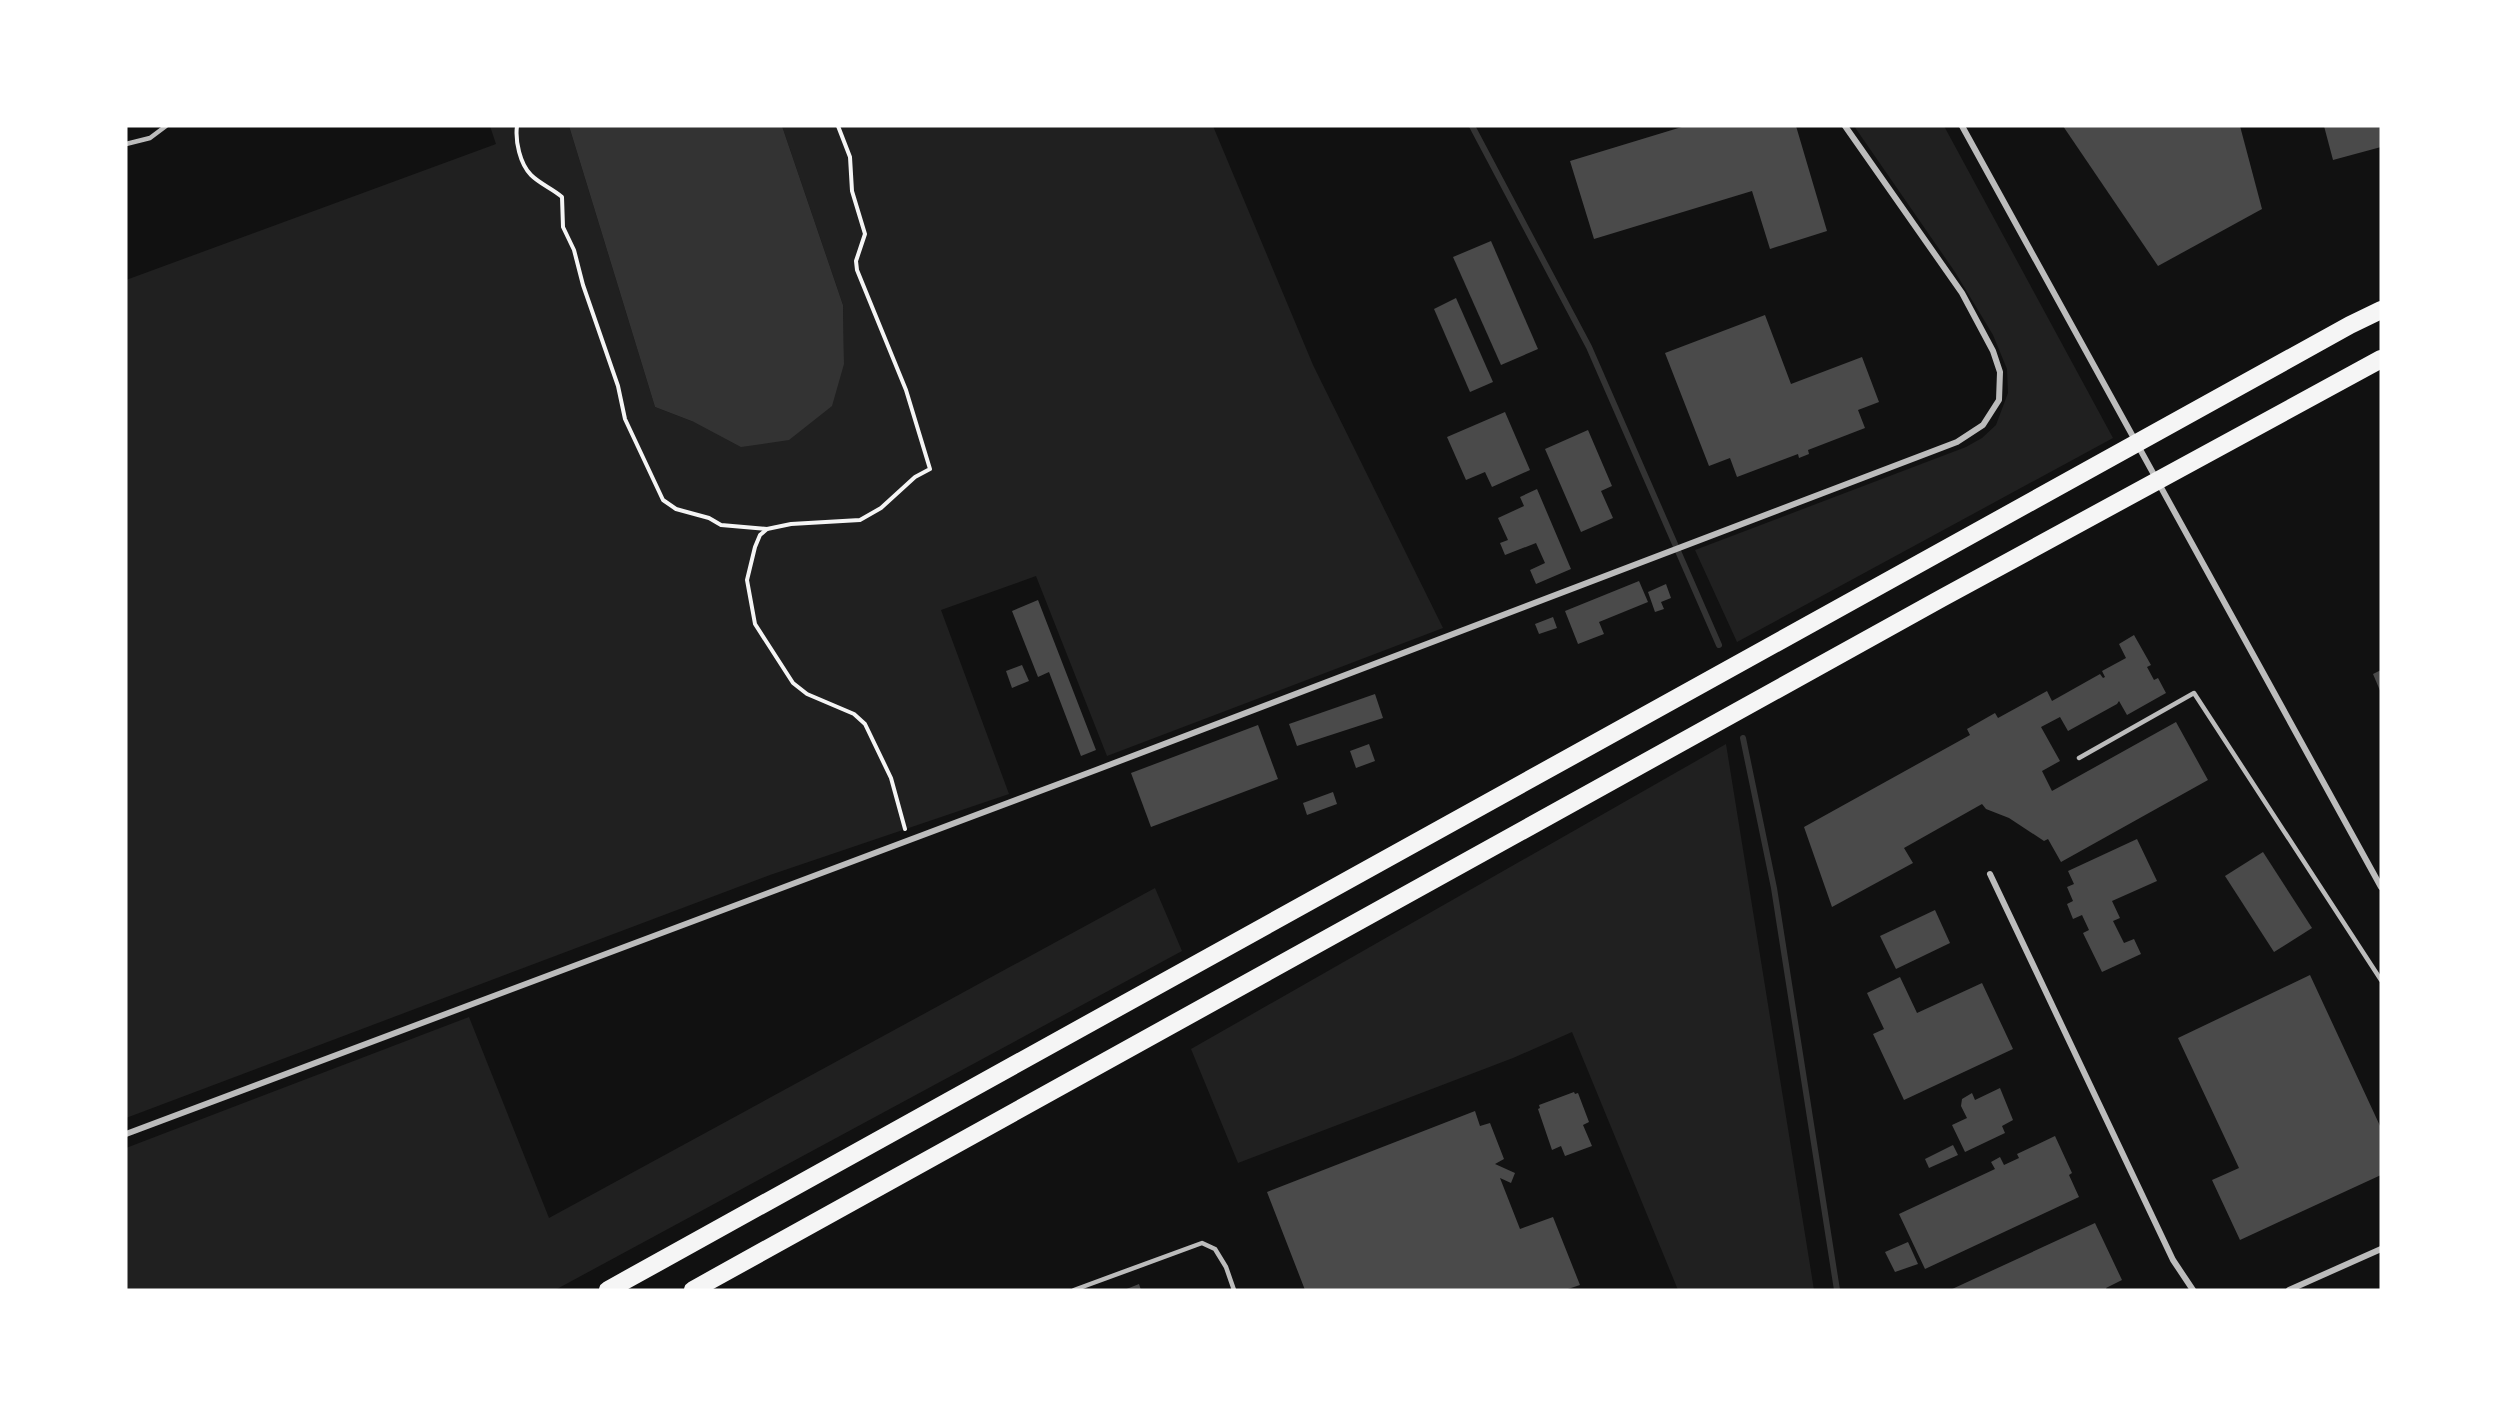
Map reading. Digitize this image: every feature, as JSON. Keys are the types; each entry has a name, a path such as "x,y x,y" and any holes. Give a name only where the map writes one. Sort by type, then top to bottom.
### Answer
{"highway":[{"path":"608,1290 2381,310"},
{"path":"693,1290 1942,598 2381,359"}],"street":[{"path":"126,1134 1957,441 1983,425 1999,400 2000,372 1993,351 1962,293 1845,126"},
{"path":"1962,126 2381,887"},
{"path":"1990,874 2173,1260 2193,1290"},
{"path":"2289,1290 2381,1249"}],"lane":[{"path":"126,144 150,138 166,126"},
{"path":"2079,758 2194,693 2381,980"},
{"path":"1074,1290 1202,1244 1215,1249 1226,1267 1234,1290"}],"path":[{"path":"517,126 516,139 526,168 532,176 562,197 563,227 574,250 583,285 618,386 625,419 663,500 676,509 709,518 721,525 767,530 791,524 860,520 881,508 915,477 930,469 906,390 857,270 856,261 865,234 852,191 850,157 838,126"},
{"path":"767,530 760,535 755,547 747,580 755,624 793,683 807,694 848,711 865,724 891,778 902,812 907,840"}],"shaded area":[{"path":"490,126 569,126 655,407 694,422 844,364 843,305 782,126 1213,126 1313,365 1443,628 1107,756 1036,576 941,610 1009,794 770,875 126,1118 126,280 496,144"},
{"path":"569,126 782,126 843,305 844,364 832,406 789,440 741,447 694,422 655,407"},
{"path":"1854,126 1944,126 2113,438 1737,642 1695,550 1966,447 1982,438 1996,425 2008,393 2007,369 1993,335 1955,272"},
{"path":"1726,744 1814,1290 1678,1290 1572,1032 1513,1058 1238,1163 1191,1049"},
{"path":"1155,888 1182,951 555,1290 126,1290 126,1148 469,1017 549,1218"}],"building":[{"path":"1685,126 1796,126 1827,231 1770,249 1752,191 1594,239 1570,161"},
{"path":"2063,126 2240,126 2262,209 2158,266"},
{"path":"2324,126 2381,126 2381,147 2333,160"},
{"path":"1491,241 1538,349 1501,365 1453,257"},
{"path":"1456,298 1493,382 1470,392 1434,309"},
{"path":"1765,315 1791,384 1862,357 1879,402 1858,410 1865,428 1808,450 1809,454 1799,458 1798,454 1737,477 1730,458 1709,466 1665,353"},
{"path":"1505,412 1530,470 1492,487 1485,472 1466,480 1447,437"},
{"path":"1588,430 1612,486 1601,491 1613,518 1581,532 1545,449"},
{"path":"1537,489 1571,569 1536,584 1530,570 1545,563 1536,543 1505,555 1500,543 1508,540 1498,518 1524,506 1520,497"},
{"path":"1639,581 1648,602 1599,622 1604,634 1578,644 1565,611"},
{"path":"1666,584 1671,598 1661,602 1664,609 1655,612 1648,592"},
{"path":"1038,600 1096,750 1081,756 1049,672 1038,677 1012,611"},
{"path":"1553,617 1557,628 1539,634 1535,624"},
{"path":"2134,635 2151,665 2147,667 2154,680 2158,678 2166,693 2127,715 2119,701 2068,731 2060,717 2041,727 2060,761 2042,771 2052,791 2176,722 2208,780 2061,862 2048,839 2044,841 2009,818 1986,809 1982,804 1904,848 1913,863 1832,907 1804,827 1970,735 1967,729 1995,713 1998,718 2047,691 2052,701 2100,674 2103,678 2105,677 2102,671 2126,658 2119,644"},
{"path":"1022,665 1029,681 1012,688 1006,671"},
{"path":"2381,670 2381,693 2373,674"},
{"path":"1375,694 1383,718 1297,746 1289,724"},
{"path":"1258,725 1278,779 1151,827 1131,773"},
{"path":"1369,744 1375,761 1356,768 1350,751"},
{"path":"1333,792 1337,804 1307,815 1303,803"},
{"path":"2137,839 2157,881 2112,901 2120,918 2113,921 2124,943 2134,939 2141,954 2102,972 2083,933 2089,930 2082,915 2073,919 2067,904 2073,901 2067,887 2074,884 2068,871"},
{"path":"2263,852 2312,928 2274,952 2225,876"},
{"path":"1935,910 1950,943 1896,969 1880,936"},
{"path":"2310,975 2381,1128 2381,1175 2240,1240 2212,1180 2239,1168 2178,1038"},
{"path":"1900,977 1917,1013 1982,983 2013,1049 1904,1100 1873,1034 1884,1029 1867,993"},
{"path":"2000,1088 2013,1120 2002,1126 2005,1133 1965,1152 1952,1125 1967,1118 1961,1106 1962,1099 1972,1093 1975,1100"},
{"path":"1574,1092 1578,1093 1589,1122 1583,1125 1592,1146 1565,1156 1561,1146 1552,1150 1538,1109 1539,1105"},
{"path":"1475,1111 1480,1126 1490,1123 1504,1159 1495,1164 1515,1173 1511,1183 1500,1178 1520,1229 1553,1217 1580,1285 1565,1290 1305,1290 1267,1192"},
{"path":"2055,1136 2072,1173 2069,1175 2079,1197 1925,1269 1899,1214 1995,1169 1991,1162 2000,1157 2004,1165 2019,1158 2017,1154"},
{"path":"1953,1145 1958,1155 1929,1168 1925,1159"},
{"path":"2095,1223 2122,1280 2106,1288 2107,1290 1950,1290"},
{"path":"1908,1242 1918,1264 1895,1272 1885,1252"},
{"path":"1139,1284 1141,1290 1124,1290"}],"waterway":[{"path":"1472,126 1589,347 1719,645"},
{"path":"1743,738 1774,888 1837,1290"}]}
